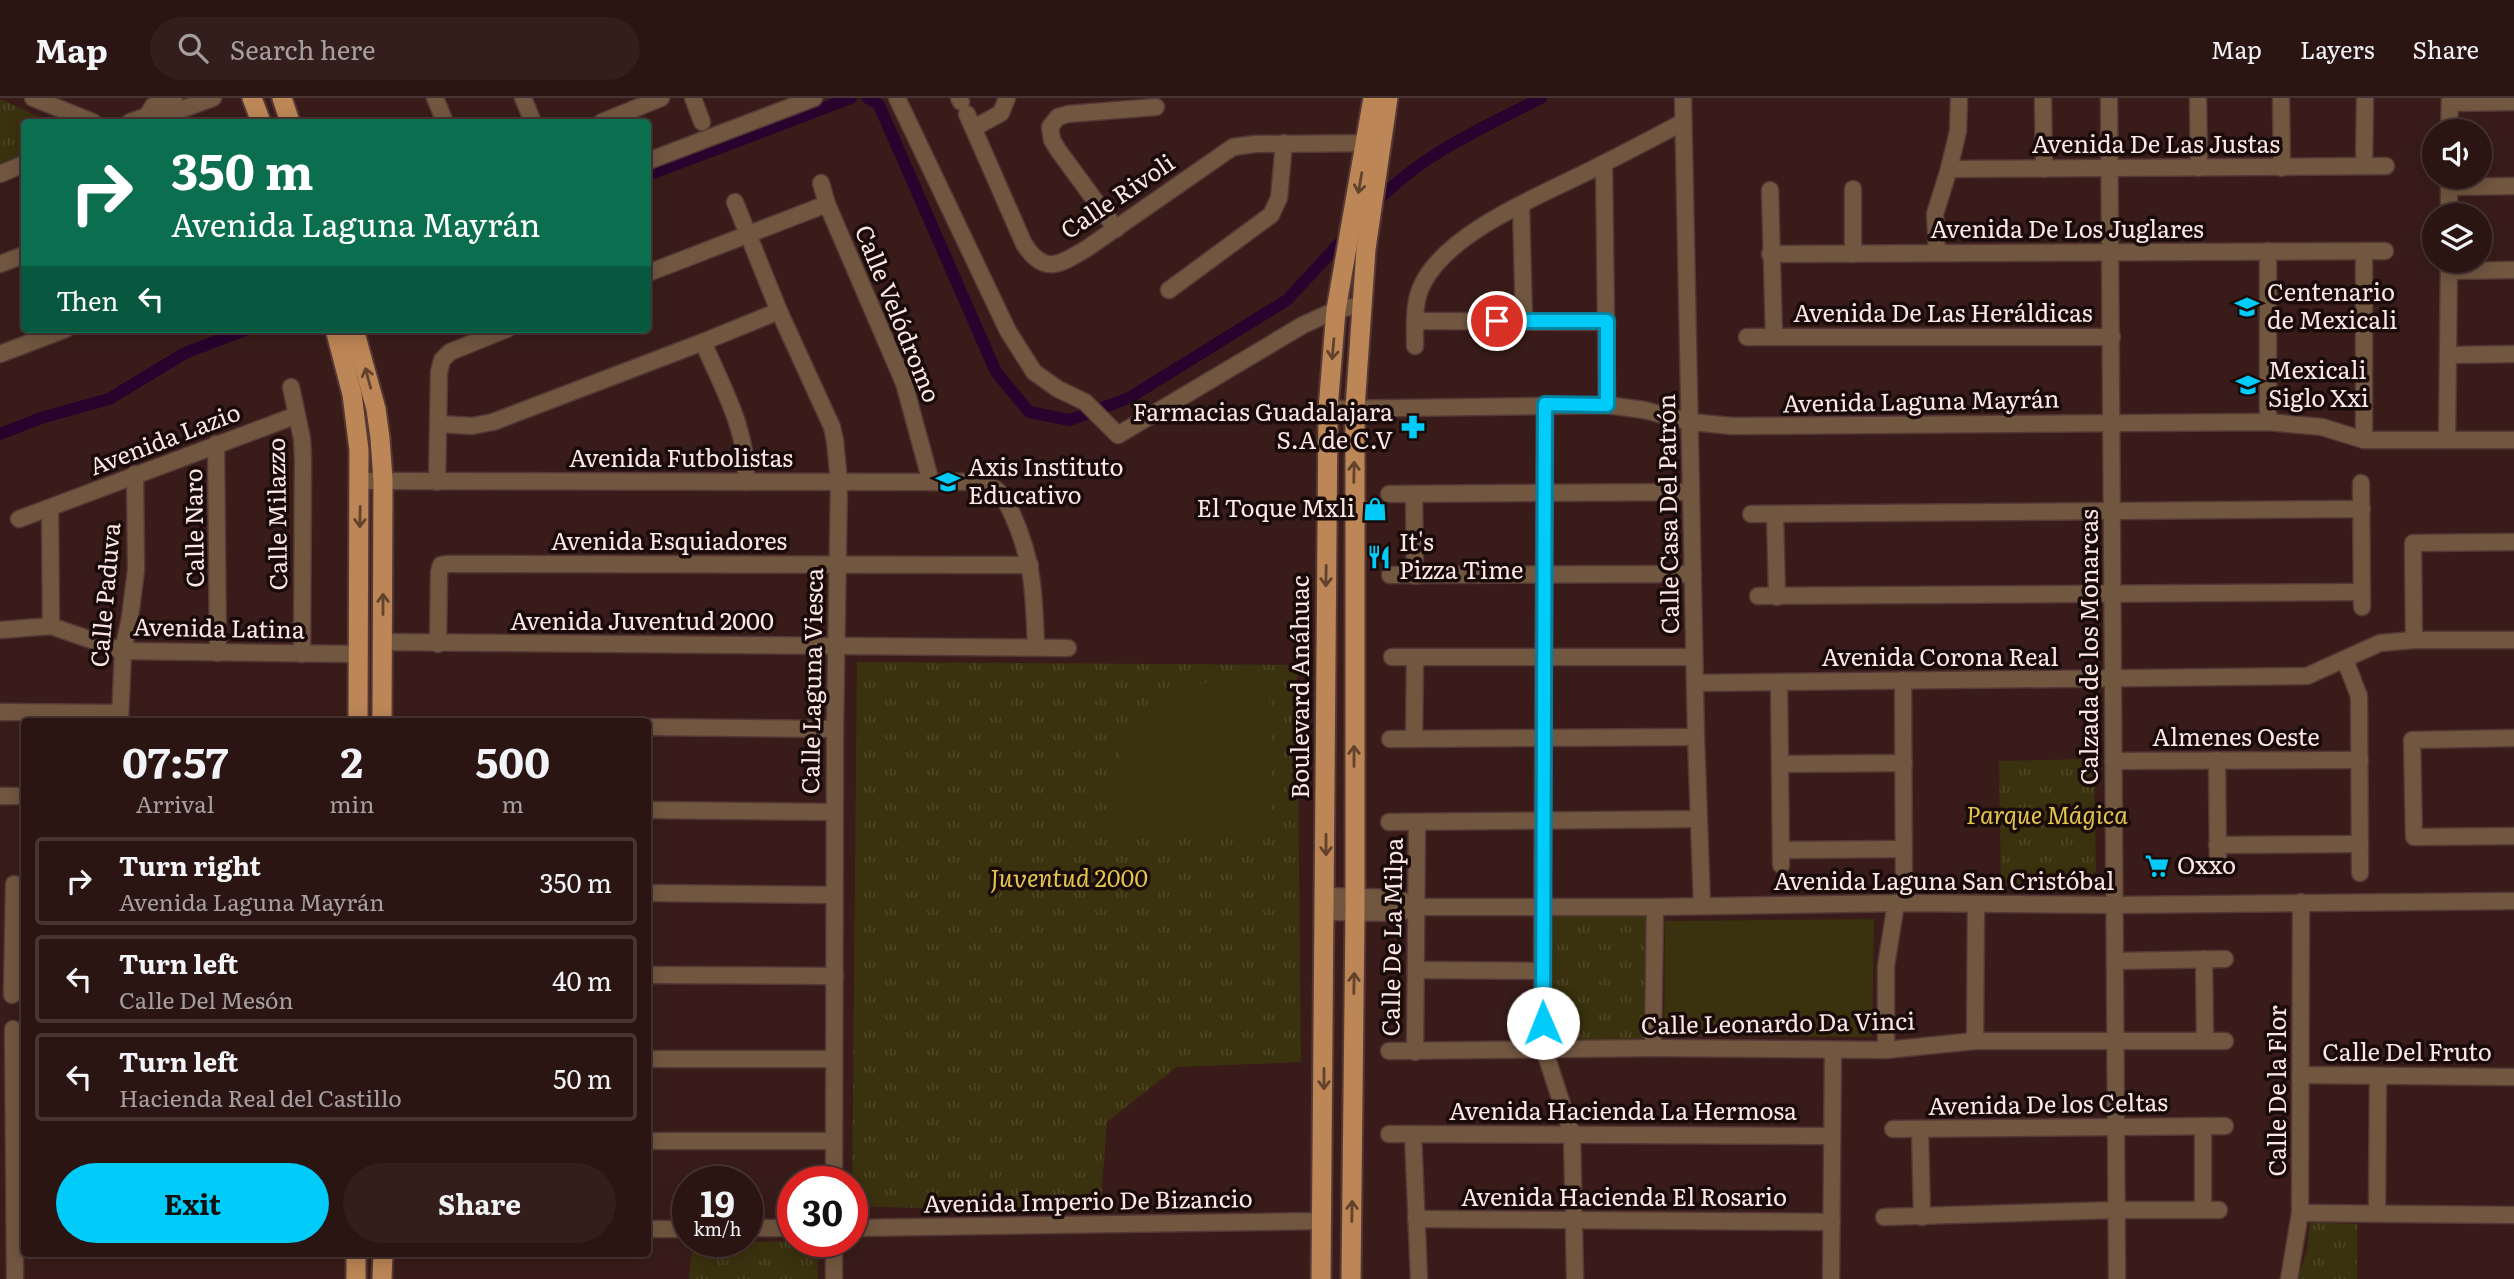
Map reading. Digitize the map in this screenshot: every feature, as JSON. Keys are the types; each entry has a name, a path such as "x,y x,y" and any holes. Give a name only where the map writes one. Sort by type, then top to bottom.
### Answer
{"main road":[{"path":"252,98 260,119"},
{"path":"282,98 289,119"},
{"name":"Boulevard Anáhuac","path":"1351,1279 1355,408 1366,249 1375,192 1373,98"},
{"name":"Boulevard Anáhuac","path":"1321,1279 1328,409 1336,310 1353,220 1388,98"},
{"path":"336,333 352,394 360,481 358,718"},
{"path":"356,333 376,409 383,480 382,718"},
{"path":"1323,1221 1332,1224 1337,1231 1345,1279"},
{"path":"356,1257 356,1279"},
{"path":"382,1279 383,1257"}],"street":[{"path":"33,98 86,119"},
{"path":"137,119 174,98"},
{"path":"435,98 444,119"},
{"path":"523,98 532,119"},
{"path":"608,119 661,98"},
{"path":"694,98 702,122"},
{"path":"651,160 814,98"},
{"path":"897,98 1008,331 1022,354 1034,372 1046,382 1086,402 1118,435 1281,338 1336,310 1361,305"},
{"name":"Calle Rivoli","path":"1007,98 1001,113 965,110 1024,244 1037,260 1051,265 1086,249 1233,147 1244,144 1375,143"},
{"name":"Calle Casa Del Patrón","path":"1683,98 1694,657 1702,906"},
{"path":"1937,253 1935,214 1958,131 1959,98"},
{"path":"2043,98 2044,169"},
{"name":"Calzada de los Monarcas","path":"2109,98 2118,1279"},
{"path":"2198,98 2199,168"},
{"path":"2281,98 2282,168"},
{"path":"2364,166 2365,98"},
{"path":"153,112 209,99"},
{"path":"2449,119 2450,101 2514,102"},
{"path":"1116,229 1058,150 1052,140 1050,127 1058,117 1068,114 1156,107"},
{"path":"1415,346 1416,304 1423,281 1442,257 1473,233 1521,205 1684,122"},
{"path":"1169,290 1271,215 1279,198 1284,143"},
{"path":"1604,164 1607,405"},
{"path":"0,174 21,165"},
{"name":"Avenida De Las Justas","path":"1949,169 2386,166"},
{"name":"Calle Velódromo","path":"821,183 827,204 904,383 931,482"},
{"path":"2492,185 2514,187"},
{"path":"1853,189 1853,254"},
{"path":"1770,191 1774,337"},
{"name":"Calle Laguna Viesca","path":"734,202 779,311 832,427 835,441 839,482 834,812 834,1166"},
{"name":"Calle Velódromo","path":"651,273 827,204"},
{"path":"1521,205 1524,321"},
{"path":"2268,251 2268,422"},
{"path":"2364,251 2364,440"},
{"name":"Avenida De Los Juglares","path":"1770,254 2385,251"},
{"path":"0,264 21,256"},
{"path":"2492,269 2514,270"},
{"path":"2447,440 2449,273"},
{"path":"439,424 472,426 493,422 779,311"},
{"path":"1415,321 1607,321"},
{"path":"0,354 55,333"},
{"path":"437,481 439,372 442,360 450,352 497,333"},
{"name":"Avenida De Las Heráldicas","path":"1747,337 2112,337"},
{"path":"703,342 741,430 746,482"},
{"path":"2448,355 2514,354"},
{"name":"Calle Milazzo","path":"291,387 302,439 304,484 302,654"},
{"path":"1545,404 1542,971 1544,1049 1572,1135 1575,1279"},
{"name":"Avenida Laguna Mayrán","path":"1328,409 1607,405 1644,410 1691,422 1731,426 2268,422 2322,427 2364,440 2514,440"},
{"name":"Avenida Lazio","path":"19,519 298,415"},
{"name":"Calle Naro","path":"216,444 218,653"},
{"name":"Calle Paduva","path":"120,717 123,651 136,570 135,474"},
{"name":"Avenida Futbolistas","path":"360,481 931,482 989,485 1007,503 1030,565"},
{"path":"1758,596 2113,595 2361,600 2361,482"},
{"path":"1389,494 1691,492"},
{"path":"1414,494 1415,576"},
{"path":"50,509 51,626"},
{"path":"1751,514 2362,509"},
{"path":"1776,514 1777,597"},
{"path":"2414,640 2413,543 2514,542"},
{"name":"Avenida Esquiadores","path":"438,644 441,565 1030,565"},
{"path":"1030,565 1036,648"},
{"path":"1390,576 1693,574"},
{"name":"Avenida Latina","path":"0,630 51,626 123,651 358,654"},
{"name":"Avenida Corona Real","path":"1695,683 2307,676 2380,643 2414,640 2514,640"},
{"name":"Avenida Juventud 2000","path":"384,642 1068,648"},
{"path":"1392,657 1694,657"},
{"path":"1414,739 1415,658"},
{"path":"2345,660 2359,696 2360,873"},
{"path":"1886,1050 1886,966 1900,903 1904,849 1903,680"},
{"path":"1779,682 1782,858 1904,849"},
{"path":"0,712 120,717"},
{"path":"651,727 835,729"},
{"path":"1390,739 1696,737"},
{"path":"2514,738 2412,740 2414,837 2514,836"},
{"path":"2217,760 2218,867"},
{"name":"Almenes Oeste","path":"2113,761 2360,760"},
{"path":"1780,764 1904,763"},
{"path":"0,796 21,796"},
{"path":"651,810 834,812"},
{"path":"1389,822 1698,819"},
{"name":"Calle De La Milpa","path":"1415,1052 1417,822"},
{"path":"2217,845 2360,844"},
{"path":"12,995 7,967 13,884"},
{"path":"651,893 834,895"},
{"name":"Avenida Laguna San Cristóbal","path":"1326,904 1354,904 1397,913 1417,907 2514,901"},
{"name":"Calle De la Flor","path":"2289,1279 2300,1213 2301,902"},
{"path":"1975,1041 1976,904"},
{"path":"1653,1048 1655,907"},
{"path":"2204,959 2205,1041"},
{"path":"2116,961 2225,959"},
{"path":"1416,970 1542,971"},
{"path":"651,975 835,976"},
{"path":"13,1029 7,1052 6,1140 15,1279"},
{"name":"Calle Leonardo Da Vinci","path":"1390,1052 1653,1048 1886,1050 1975,1041 2225,1041"},
{"path":"1831,1279 1833,1050"},
{"path":"651,1059 834,1059"},
{"name":"Calle Del Fruto","path":"2300,1075 2514,1077"},
{"path":"2377,1213 2378,1076"},
{"path":"1884,1217 2211,1210 2203,1126"},
{"name":"Avenida De los Celtas","path":"1893,1129 2225,1126"},
{"path":"1920,1129 1922,1217"},
{"name":"Avenida Hacienda La Hermosa","path":"1389,1134 1832,1136"},
{"path":"1413,1134 1419,1279"},
{"path":"651,1142 834,1141"},
{"path":"2300,1213 2514,1215"},
{"name":"Avenida Hacienda El Rosario","path":"1416,1220 1832,1222"},
{"name":"Avenida Imperio De Bizancio","path":"868,1228 1323,1221"},
{"path":"651,1229 672,1229"},
{"path":"834,1257 834,1279"}],"green space":[{"path":"0,99 44,119 21,119 21,160 0,169"},
{"name":"Juventud 2000","path":"857,662 1297,665 1301,1062 1177,1067 1107,1122 1100,1213 868,1206 868,1166 852,1166"},
{"path":"1237,680 1269,684 1271,836 1112,832 1110,796 1115,768 1137,728 1161,701 1177,690 1211,682"},
{"name":"Parque Mágica","path":"2094,759 2096,871 2077,886 2001,886 1999,761"},
{"path":"1548,911 1649,912 1650,1043 1549,1045"},
{"path":"1874,919 1872,1037 1664,1036 1665,921"},
{"path":"2310,1222 2357,1224 2357,1279 2298,1279 2307,1250"},
{"path":"763,1241 777,1241 777,1257 817,1257 818,1279 689,1279 691,1257 763,1257"}],"waterway":[{"path":"651,174 851,98"},
{"path":"868,98 879,105 996,372 1029,412 1070,420 1129,398 1287,300 1348,234"},
{"path":"1374,205 1392,187 1431,157 1541,98"},
{"path":"0,434 41,418 109,399 185,353 238,333"}],"place":[{"name":"Centenario de Mexicali","path":"2247,307"},
{"name":"Mexicali Siglo Xxi","path":"2248,385"},
{"name":"Farmacias Guadalajara S.A de C.V","path":"1413,427"},
{"name":"Axis Instituto Educativo","path":"948,482"},
{"name":"El Toque Mxli","path":"1375,509"},
{"name":"It's Pizza Time","path":"1379,557"},
{"name":"Oxxo","path":"2157,866"}],"route":[{"path":"1497,321 1607,321 1607,405 1545,404 1543,1023"}]}
